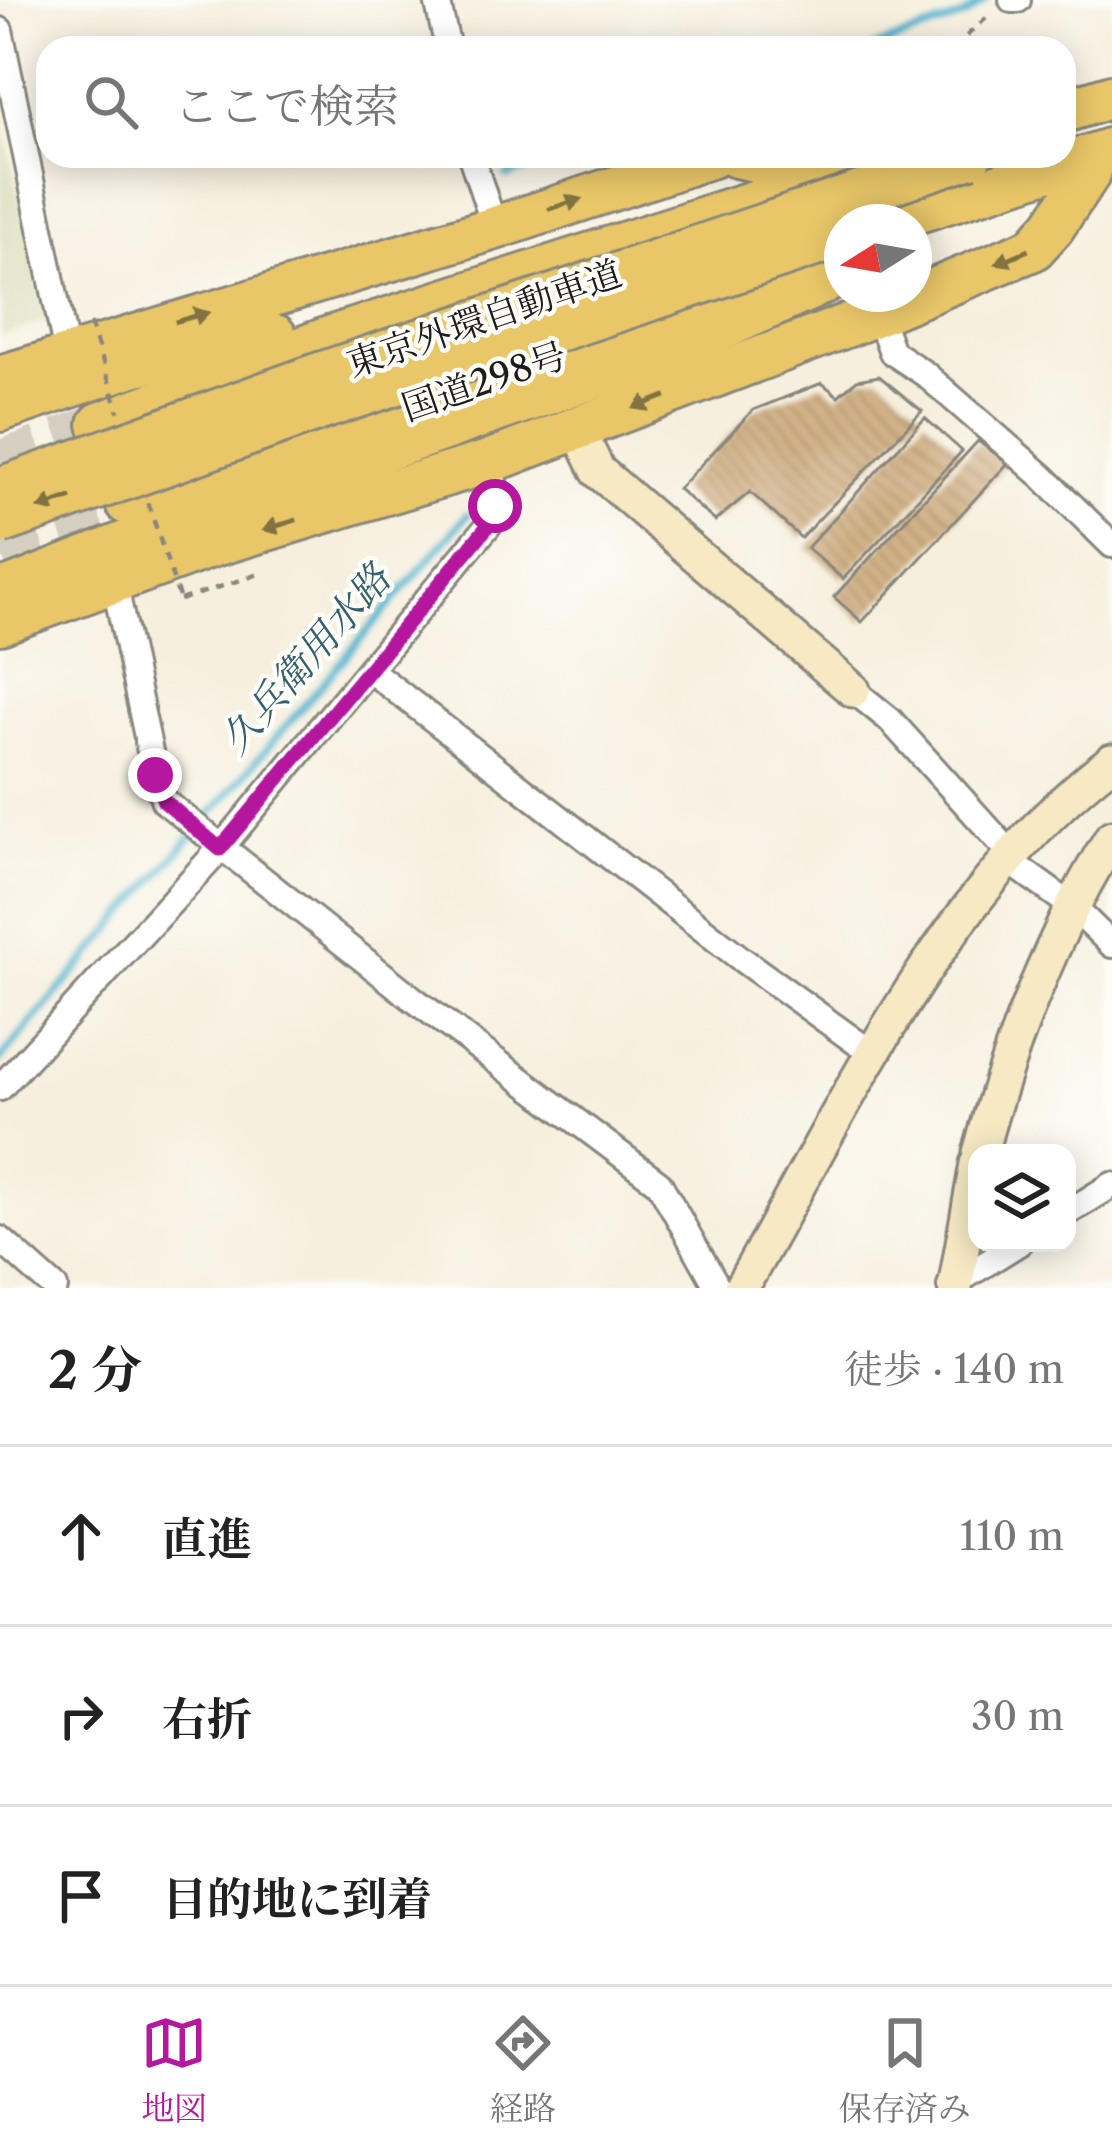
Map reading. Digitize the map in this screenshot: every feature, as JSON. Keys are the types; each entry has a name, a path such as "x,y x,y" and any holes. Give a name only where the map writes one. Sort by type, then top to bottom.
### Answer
{"highway":[{"path":"1076,107 1112,96"},
{"path":"1076,123 1112,112"},
{"path":"932,230 1104,162"},
{"path":"932,209 1104,162"},
{"path":"0,623 212,546 578,430 878,314 1033,249 1104,162"},
{"path":"0,377 495,228 676,168"},
{"path":"791,168 832,177"},
{"path":"0,436 87,418 866,168"},
{"name":"東京外環自動車道","path":"0,489 317,375 931,168"},
{"name":"東京外環自動車道","path":"0,523 328,406 824,242"},
{"path":"87,418 272,337 378,301 595,253"},
{"name":"国道298号","path":"127,503 824,264"},
{"path":"0,592 194,516 683,346 824,282"},
{"path":"0,410 131,365 272,337"},
{"path":"0,571 57,550 194,516"}],"street":[{"path":"437,0 445,36"},
{"path":"0,31 67,354"},
{"path":"475,168 495,228"},
{"path":"878,314 892,352 926,374 1112,545"},
{"path":"578,430 598,471 890,720 1011,858 1073,907 1112,946"},
{"path":"0,1088 220,849 492,521 496,486 488,461"},
{"path":"114,581 164,801 220,849 659,1183 718,1288"},
{"path":"371,671 745,962 874,1055"},
{"path":"741,1288 937,951 1064,797 1112,761"},
{"path":"983,1144 1025,1014 1073,907 1112,837"},
{"path":"1076,1207 1112,1185"},
{"path":"953,1286 968,1210"},
{"path":"0,1239 55,1288"},
{"path":"953,1286 1005,1252"}],"path":[{"path":"967,36 1012,0"}],"shaded area":[{"path":"0,113 47,320 0,337"}],"building":[{"path":"879,376 922,411 801,538 750,492 715,521 678,489 753,410 822,383 838,396 857,380"},
{"path":"925,418 962,451 843,579 807,548"},
{"path":"978,441 1008,463 862,622 834,597"}],"waterway":[{"name":"久兵衛用水路","path":"908,36 965,16 985,0"},
{"name":"久兵衛用水路","path":"507,176 530,168"},
{"name":"久兵衛用水路","path":"0,1060 467,515"}],"tunnel":[{"path":"0,462 100,424"},
{"path":"0,550 127,503"}],"route":[{"path":"155,775 164,801 220,849 492,521 495,506"}]}
